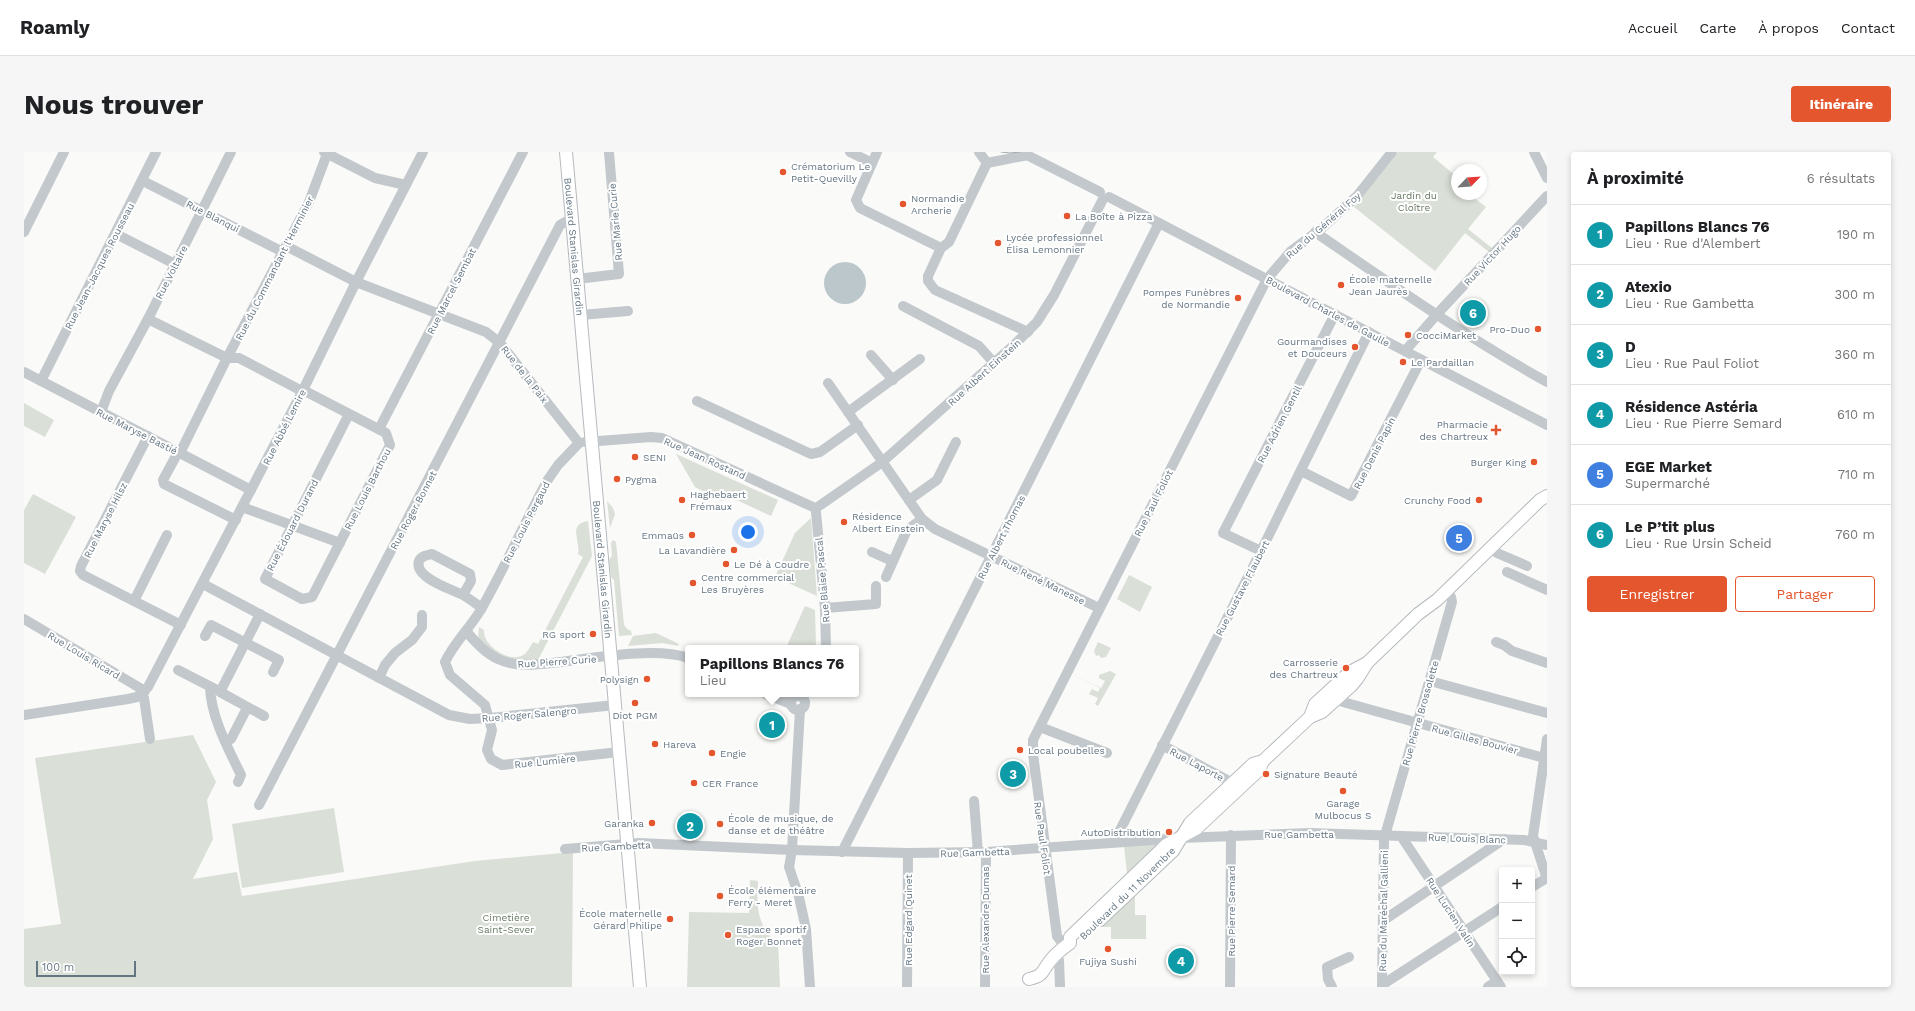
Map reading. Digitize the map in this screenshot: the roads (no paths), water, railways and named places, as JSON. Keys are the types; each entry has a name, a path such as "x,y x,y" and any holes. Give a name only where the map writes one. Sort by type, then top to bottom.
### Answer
{"main road":[{"name":"Boulevard Stanislas Girardin","path":"566,152 640,987"},
{"name":"Boulevard du 11 Novembre","path":"1025,983 1032,972 1042,963 1052,958 1067,944 1070,937 1166,845 1196,829 1259,770 1263,761 1310,716 1315,704 1350,672 1367,663 1418,614 1428,608 1491,546 1544,498 1547,486"},
{"name":"Boulevard du 11 Novembre","path":"1418,614 1424,603 1459,569 1465,571"},
{"name":"Boulevard du 11 Novembre","path":"1310,716 1322,712 1358,680 1367,663"},
{"name":"Boulevard du 11 Novembre","path":"1067,944 1075,943 1079,940 1172,851 1190,823 1253,764 1263,761"}],"street":[{"path":"24,232 64,152"},
{"name":"Rue Jean-Jacques Rousseau","path":"41,381 143,181 156,152"},
{"name":"Rue Voltaire","path":"97,410 103,393 109,391 148,319 231,152"},
{"name":"Rue Abbé Lemire","path":"141,694 154,678 203,584 423,152"},
{"name":"Rue Marcel Sembat","path":"379,429 523,152"},
{"name":"Rue Marie Curie","path":"577,279 619,274 609,152"},
{"path":"850,152 872,163"},
{"path":"877,152 856,200 860,208 941,248"},
{"path":"979,152 987,163"},
{"name":"Rue du Général Foy","path":"1267,279 1291,251 1357,196 1392,152"},
{"path":"1534,152 1547,178"},
{"path":"326,153 375,178 406,185"},
{"name":"Rue du Commandant l'Herminier","path":"236,520 164,484 164,480 176,456 180,453 227,358 309,202 326,153"},
{"path":"987,163 1024,154"},
{"name":"Boulevard Charles de Gaulle","path":"1024,154 1547,425"},
{"path":"987,163 949,242 941,248 928,276 928,281 931,286 1028,332"},
{"name":"Rue Blanqui","path":"143,181 284,250 356,282"},
{"name":"Rue Albert Einstein","path":"816,508 883,461 1028,332 1046,309 1054,295 1104,196"},
{"name":"Rue Victor Hugo","path":"1405,351 1436,315 1547,196"},
{"name":"Rue Roger Bonnet","path":"259,806 560,225 572,220"},
{"name":"Rue Albert Thomas","path":"842,852 1159,223"},
{"path":"1315,232 1436,315 1507,360 1547,382"},
{"path":"116,234 175,264"},
{"name":"Rue Paul Foliot","path":"1067,944 1057,936 1032,754 1033,740 1267,279"},
{"name":"Rue de la Paix","path":"356,282 486,332 500,343 579,443"},
{"path":"902,306 979,346 994,363"},
{"path":"581,315 628,311"},
{"name":"Rue Adrien Gentil","path":"1261,551 1223,533 1335,314"},
{"name":"Rue Louis Barthou","path":"148,319 227,358 239,358 386,433 390,445 340,543"},
{"name":"Rue Gustave Flaubert","path":"1114,842 1301,471 1369,332"},
{"path":"871,355 893,380"},
{"path":"848,412 920,359"},
{"name":"Rue Denis Papin","path":"1301,471 1351,496 1421,360"},
{"name":"Rue Maryse Bastié","path":"24,372 251,490"},
{"name":"Rue René Manesse","path":"828,383 922,519 935,529 1099,608"},
{"path":"697,401 811,454 820,452 858,425"},
{"name":"Rue Édouard Durand","path":"340,543 312,597 302,599 265,579 349,414"},
{"name":"Rue Maryse Hilsz","path":"148,436 81,566 80,571 83,575 181,625"},
{"name":"Rue Jean Rostand","path":"592,442 646,437 662,438 816,508"},
{"path":"579,443 592,442"},
{"path":"909,500 937,480 956,442"},
{"name":"Rue Louis Pergaud","path":"490,718 485,705 450,675 446,668 446,662 449,653 466,632 482,608 547,481 558,465 579,443"},
{"path":"242,507 292,524 340,543"},
{"name":"Rue Blaise Pascal","path":"816,508 825,608 826,645"},
{"path":"886,577 907,530 922,519"},
{"path":"134,601 167,535"},
{"path":"1491,546 1497,553 1527,566"},
{"path":"872,552 892,561"},
{"path":"463,595 471,581 470,574 432,554 421,558 419,567 429,579 450,591 463,595 482,608"},
{"path":"1507,572 1547,590"},
{"name":"Rue Roger Salengro","path":"203,584 448,715 470,718 490,718 615,706"},
{"path":"825,608 876,604 876,586"},
{"name":"Rue Pierre Brossolette","path":"1386,836 1452,602 1451,597 1446,591"},
{"path":"220,692 260,614"},
{"path":"379,678 385,665 395,653 412,640 422,627 422,615"},
{"name":"Rue Louis Ricard","path":"24,619 141,694"},
{"path":"206,636 211,625 279,660 273,672"},
{"name":"Rue Pierre Curie","path":"466,632 485,651 498,659 511,664 537,664 666,652 685,657"},
{"path":"1496,642 1504,645 1512,651 1547,663"},
{"path":"178,670 264,716"},
{"path":"1430,681 1547,713"},
{"path":"210,687 214,709 225,741 241,776 238,782"},
{"path":"24,715 141,694 144,698 150,739"},
{"path":"773,697 795,707 804,705 806,697"},
{"name":"Rue Gilles Bouvier","path":"1338,698 1343,702 1418,724 1544,758"},
{"path":"795,707 792,850 789,867 799,897 806,929 810,987"},
{"path":"225,741 231,738 247,708"},
{"name":"Rue Lumière","path":"490,718 492,730 487,750 491,759 502,765 619,752"},
{"path":"1040,727 1107,753"},
{"path":"1535,885 1547,878 1533,836 1547,739"},
{"name":"Rue Laporte","path":"1162,745 1227,780 1231,785"},
{"name":"Rue Alexandre Dumas","path":"974,801 982,852 985,987"},
{"name":"Rue Gambetta","path":"564,849 628,844 842,852 982,852 1231,835 1310,834 1386,836"},
{"name":"Rue Pierre Semard","path":"1230,987 1231,835"},
{"name":"Rue Louis Blanc","path":"1386,836 1530,840 1547,845"},
{"name":"Rue du Maréchal Gallieni","path":"1382,986 1384,842 1386,836"},
{"name":"Rue Lucien Valin","path":"1401,836 1464,932 1495,985"},
{"path":"1384,920 1504,840"},
{"name":"Rue Edgard Quinet","path":"907,987 908,853"},
{"path":"1382,986 1499,909"},
{"path":"1332,987 1328,980 1328,968 1350,957"},
{"path":"1052,958 1059,960 1060,987"}],"tram line":[{"path":"1001,152 1020,152"}],"place":[{"name":"Crématorium Le Petit-Quevilly","path":"783,172"},
{"name":"Normandie Archerie","path":"903,204"},
{"name":"La Boîte à Pizza","path":"1067,216"},
{"name":"Lycée professionnel Élisa Lemonnier","path":"998,243"},
{"name":"École maternelle Jean Jaurès","path":"1341,285"},
{"name":"Pompes Funèbres de Normandie","path":"1238,298"},
{"name":"Le P’tit plus","path":"1473,313"},
{"name":"Pro-Duo","path":"1538,329"},
{"name":"CocciMarket","path":"1408,335"},
{"name":"Gourmandises et Douceurs","path":"1355,347"},
{"name":"Le Pardaillan","path":"1403,362"},
{"name":"Pharmacie des Chartreux","path":"1496,430"},
{"name":"SENI","path":"635,457"},
{"name":"Burger King","path":"1534,462"},
{"name":"Pygma","path":"617,479"},
{"name":"Haghebaert Frémaux","path":"682,500"},
{"name":"Crunchy Food","path":"1479,500"},
{"name":"Résidence Albert Einstein","path":"844,522"},
{"name":"Emmaüs","path":"692,535"},
{"name":"EGE Market","path":"1459,538"},
{"name":"La Lavandière","path":"734,550"},
{"name":"Le Dé à Coudre","path":"726,564"},
{"name":"Centre commercial Les Bruyères","path":"693,583"},
{"name":"RG sport","path":"593,634"},
{"name":"Carrosserie des Chartreux","path":"1346,668"},
{"name":"Polysign","path":"647,679"},
{"name":"Diot PGM","path":"635,703"},
{"name":"Papillons Blancs 76","path":"772,725"},
{"name":"Hareva","path":"655,744"},
{"name":"Local poubelles","path":"1020,750"},
{"name":"Engie","path":"712,753"},
{"name":"D","path":"1013,774"},
{"name":"Signature Beauté","path":"1266,774"},
{"name":"CER France","path":"694,783"},
{"name":"Garage Mulbocus S","path":"1343,791"},
{"name":"Garanka","path":"652,823"},
{"name":"École de musique, de danse et de théâtre","path":"720,824"},
{"name":"Atexio","path":"690,826"},
{"name":"AutoDistribution","path":"1169,832"},
{"name":"École élémentaire Ferry - Meret","path":"720,896"},
{"name":"École maternelle Gérard Philipe","path":"670,919"},
{"name":"Espace sportif Roger Bonnet","path":"728,935"},
{"name":"Fujiya Sushi","path":"1108,949"},
{"name":"Résidence Astéria","path":"1181,961"}],"park label":[{"name":"Jardin du Cloître","path":"1414,200"},
{"name":"Cimetière Saint-Sever","path":"506,922"}]}
